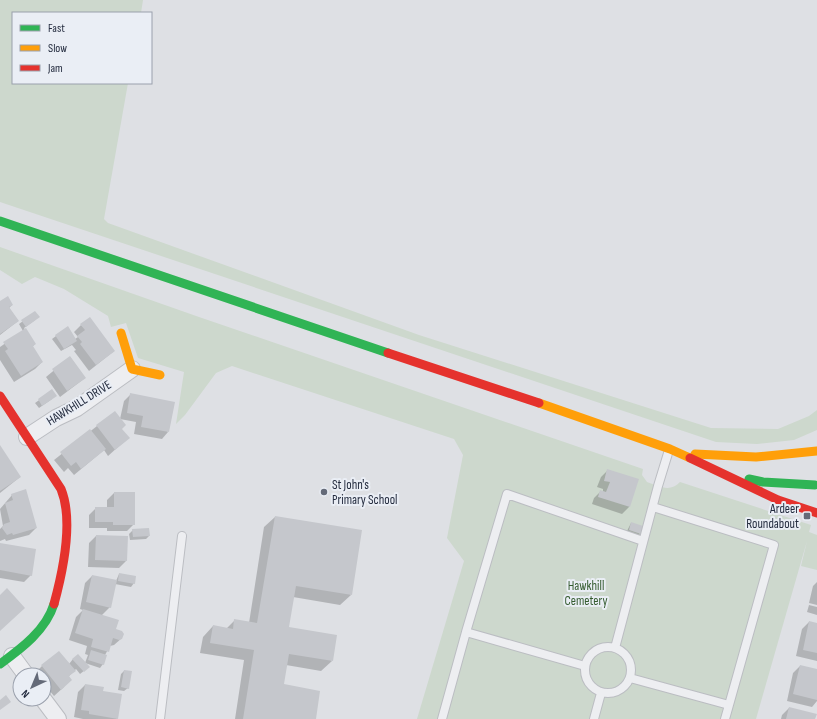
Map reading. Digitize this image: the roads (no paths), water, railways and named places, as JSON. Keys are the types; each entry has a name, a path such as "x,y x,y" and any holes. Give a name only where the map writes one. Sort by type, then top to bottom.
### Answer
{"main road":[{"path":"0,221 561,410 674,451 724,473 778,500 817,513"},
{"path":"121,333 132,368 160,375"},
{"path":"0,396 61,489 67,510 67,524 55,599 49,616 38,630 6,660"},
{"path":"674,451 745,458 774,458 817,452"},
{"path":"809,460 817,452"},
{"path":"724,473 763,482 816,485"},
{"path":"808,474 816,485"}],"street":[{"name":"HAWKHILL DRIVE","path":"27,438 56,418 77,408 132,368"},
{"path":"6,660 15,667"},
{"path":"49,707 58,719"}],"lane":[{"path":"615,648 653,507 674,451"},
{"path":"442,719 506,494 643,541"},
{"path":"653,507 774,545 724,719"},
{"path":"160,719 182,536"},
{"path":"466,632 585,666"},
{"path":"607,647 615,648 627,657 630,664 630,678 621,689 615,693 601,693 590,685 584,673 585,666 592,652 607,647"},
{"path":"630,678 729,704"},
{"path":"594,719 601,693"}],"place":[{"name":"St John's Primary School","path":"324,492"},
{"name":"Ardeer Roundabout","path":"807,516"}],"park label":[{"name":"Hawkhill Cemetery","path":"586,594"}]}
